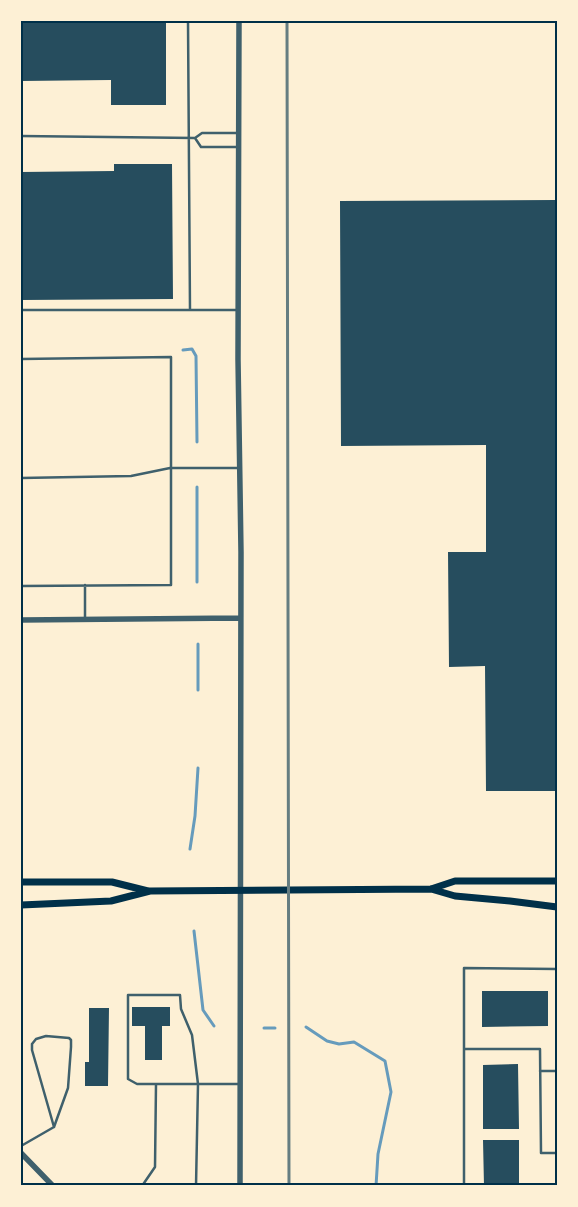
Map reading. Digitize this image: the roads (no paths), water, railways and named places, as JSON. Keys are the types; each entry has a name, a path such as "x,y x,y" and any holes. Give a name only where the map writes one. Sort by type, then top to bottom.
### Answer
{"main road":[{"path":"21,882 112,882 150,891 205,891 431,889 455,882 557,881"},
{"path":"431,889 455,896 557,908"},
{"path":"21,905 111,901 150,891"}],"street":[{"path":"239,21 240,1186"},
{"path":"21,620 240,618"},
{"path":"22,1156 53,1186"}],"lane":[{"path":"188,21 190,310"},
{"path":"21,136 195,138 202,133 238,133"},
{"path":"195,138 201,147 238,147"},
{"path":"21,310 238,310"},
{"path":"21,359 170,357 171,584 21,586"},
{"path":"21,478 131,476 170,468 239,468"},
{"path":"84,585 85,620"},
{"path":"464,1186 464,968 557,968"},
{"path":"196,1186 198,1084 192,1035 180,1009 180,995 128,995 128,1079 137,1084 198,1084 240,1084"},
{"path":"21,1146 54,1127 68,1088 70,1040 69,1038 46,1036 36,1038 32,1044 32,1050 54,1127"},
{"path":"464,1049 540,1050 541,1153 557,1153"},
{"path":"540,1071 557,1071"},
{"path":"142,1186 155,1167 156,1084"}],"waterway":[{"path":"183,350 192,349 196,356 197,442"},
{"path":"197,487 197,582"},
{"path":"198,644 198,690"},
{"path":"190,849 195,816 198,768"},
{"path":"194,931 203,1010 214,1026"},
{"path":"306,1027 327,1041 339,1044 354,1042 385,1061 391,1092 378,1154 376,1186"},
{"path":"264,1028 275,1028"}],"railway":[{"path":"287,21 289,1186"}]}
